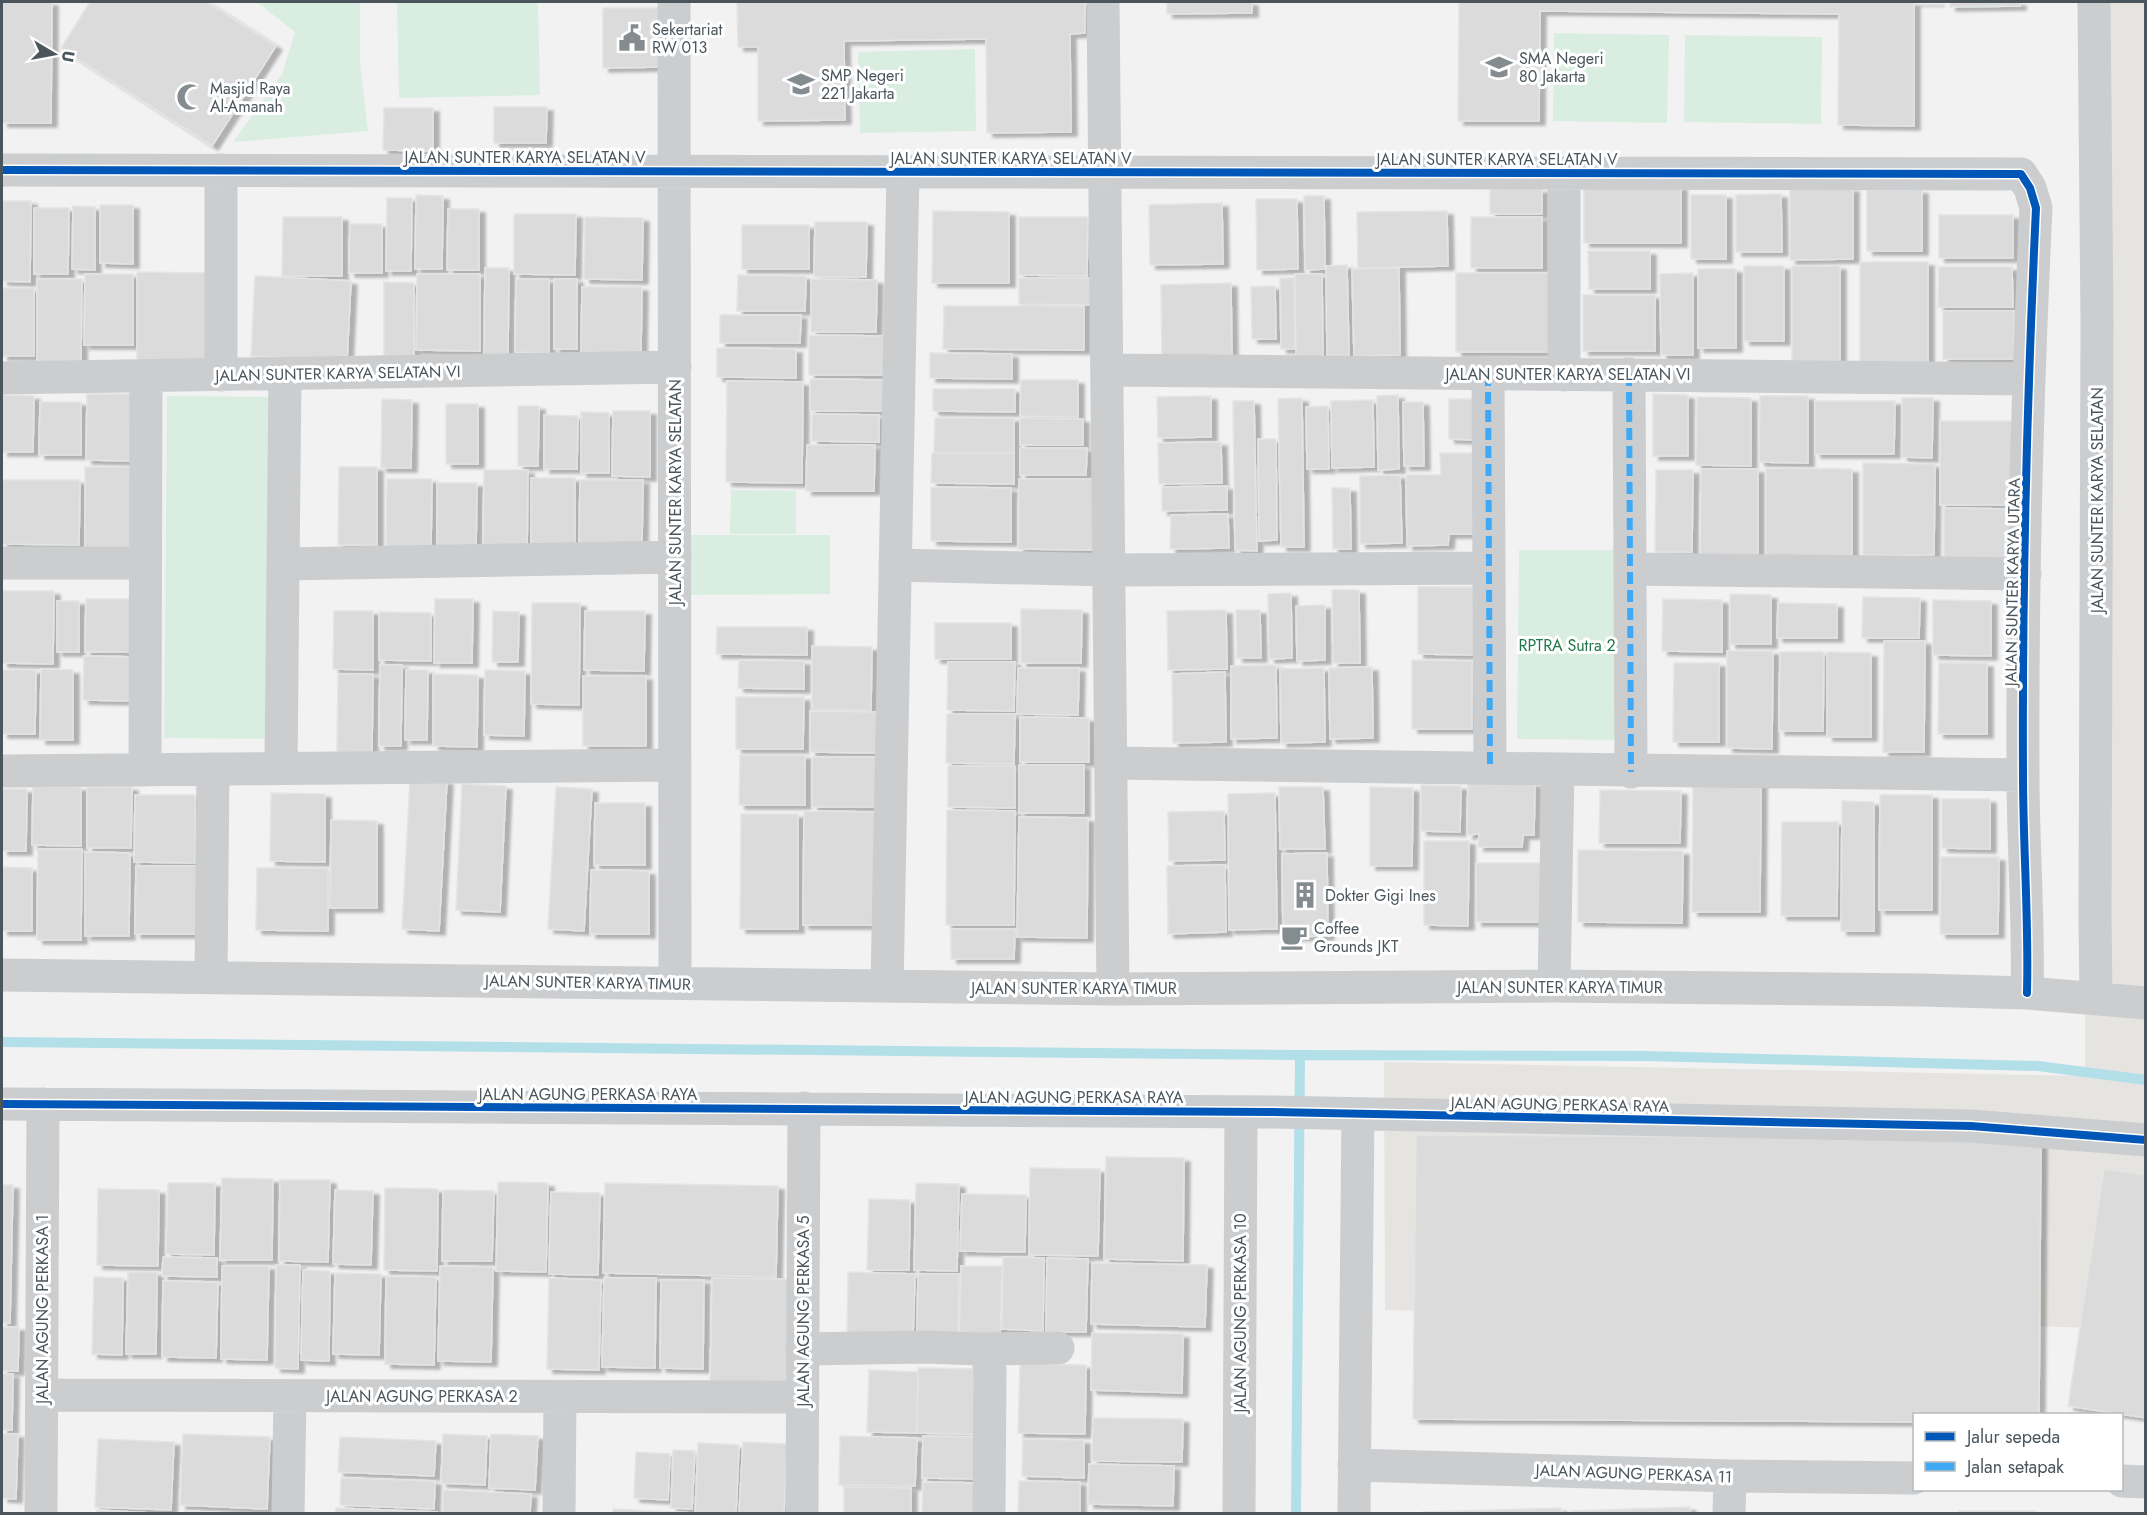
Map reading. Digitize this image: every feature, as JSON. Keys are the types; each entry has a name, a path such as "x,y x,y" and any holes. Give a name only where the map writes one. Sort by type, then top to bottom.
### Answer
{"street":[{"name":"JALAN SUNTER KARYA SELATAN","path":"674,2 675,983"},
{"path":"1103,2 1113,989"},
{"name":"JALAN SUNTER KARYA SELATAN","path":"2094,2 2097,310 2096,998"},
{"name":"JALAN SUNTER KARYA SELATAN V","path":"2,170 2021,174"},
{"path":"221,170 221,375"},
{"path":"887,986 903,172"},
{"path":"1564,173 1564,375"},
{"name":"JALAN SUNTER KARYA UTARA","path":"2021,174 2030,188 2036,208 2028,379 2025,574 2023,775 2027,993"},
{"name":"JALAN SUNTER KARYA SELATAN VI","path":"2,378 675,367"},
{"name":"JALAN SUNTER KARYA SELATAN VI","path":"1107,370 2028,379"},
{"path":"281,768 285,374"},
{"path":"1488,374 1490,768"},
{"path":"1629,374 1631,771"},
{"path":"145,770 147,377"},
{"path":"284,564 675,557"},
{"path":"2,563 145,563"},
{"path":"895,565 1109,570 1489,568"},
{"path":"1630,569 2025,574"},
{"path":"1111,763 2023,775"},
{"path":"2,771 675,765"},
{"path":"211,977 213,769"},
{"path":"1554,986 1558,769"},
{"name":"JALAN SUNTER KARYA TIMUR","path":"2,975 1113,989 1554,986 2027,993 2145,1003"},
{"name":"JALAN AGUNG PERKASA RAYA","path":"2,1104 1342,1113 1971,1125 2145,1140"},
{"name":"JALAN AGUNG PERKASA 1","path":"41,1514 43,1104"},
{"name":"JALAN AGUNG PERKASA 5","path":"802,1514 804,1108"},
{"name":"JALAN AGUNG PERKASA 10","path":"1239,1514 1257,1112"},
{"path":"1342,1113 1354,1514"},
{"path":"802,1349 1058,1348"},
{"path":"979,1349 987,1356 990,1370 989,1514"},
{"name":"JALAN AGUNG PERKASA 2","path":"42,1395 802,1397"},
{"path":"288,1514 290,1396"},
{"path":"559,1514 560,1397"},
{"name":"JALAN AGUNG PERKASA 11","path":"1354,1465 1913,1479"},
{"path":"1729,1514 1730,1476"},
{"path":"2123,1481 2145,1482"}],"shaded area":[{"path":"2089,2 2145,2 2145,1329 1385,1310 1384,1062 2085,1076"}],"green space":[{"path":"257,2 360,2 360,64 368,131 233,142 282,74 295,32"},
{"path":"397,2 538,2 540,95 399,98"},
{"path":"1554,33 1669,35 1667,123 1553,121"},
{"path":"1685,35 1822,37 1821,124 1684,122"},
{"path":"975,49 976,131 860,133 858,52"},
{"path":"167,396 277,397 274,739 164,738"},
{"path":"731,490 796,491 796,534 730,534"},
{"path":"690,535 830,535 830,594 690,595"},
{"name":"RPTRA Sutra 2","path":"1519,550 1617,550 1615,740 1517,739"}],"building":[{"path":"2,2 52,2 51,123 2,123"},
{"name":"Masjid Raya Al-Amanah","path":"90,2 207,2 276,46 212,146 61,48"},
{"name":"SMP Negeri 221 Jakarta","path":"737,2 1085,2 1085,33 1070,34 1071,132 987,133 986,39 844,41 845,120 758,121 758,47 738,47"},
{"path":"1167,2 1252,2 1252,13 1167,14"},
{"name":"SMA Negeri 80 Jakarta","path":"1459,2 1914,2 1914,126 1838,125 1839,14 1540,11 1539,121 1458,121"},
{"path":"1950,2 2020,2 2020,6 1950,7"},
{"name":"Sekertariat RW 013","path":"603,8 661,8 662,67 603,68"},
{"path":"494,107 547,107 546,143 494,143"},
{"path":"384,108 433,108 433,151 383,150"},
{"path":"1584,186 1681,186 1681,243 1584,243"},
{"path":"1790,188 1853,188 1853,259 1790,260"},
{"path":"1490,189 1542,189 1542,214 1490,214"},
{"path":"1867,190 1922,190 1922,251 1867,251"},
{"path":"1781,194 1782,252 1736,252 1736,195"},
{"path":"416,195 443,196 442,269 415,269"},
{"path":"1691,195 1726,195 1726,259 1691,259"},
{"path":"1304,196 1324,196 1325,269 1305,270"},
{"path":"387,198 412,198 411,271 386,271"},
{"path":"1256,199 1297,199 1298,269 1257,270"},
{"path":"2,201 31,201 30,282 2,281"},
{"path":"1222,203 1223,264 1150,265 1149,205"},
{"path":"100,205 133,205 133,264 100,263"},
{"path":"73,206 95,207 95,270 72,269"},
{"path":"34,208 69,208 68,274 34,274"},
{"path":"448,209 479,209 479,270 447,270"},
{"path":"933,211 1009,212 1009,283 932,283"},
{"path":"1447,211 1448,266 1358,268 1357,212"},
{"path":"514,214 576,214 575,275 514,274"},
{"path":"1939,215 2013,215 2013,258 1939,258"},
{"path":"283,217 342,217 342,276 282,276"},
{"path":"585,217 643,218 642,280 584,279"},
{"path":"1019,217 1088,217 1087,276 1019,275"},
{"path":"1471,217 1542,217 1542,268 1471,268"},
{"path":"815,222 867,222 866,277 814,277"},
{"path":"350,224 382,224 382,273 349,273"},
{"path":"742,225 809,225 809,269 742,269"},
{"path":"1588,251 1650,251 1650,289 1589,289"},
{"path":"1860,262 1928,262 1928,366 1860,367"},
{"path":"1347,265 1349,355 1327,355 1326,266"},
{"path":"1744,266 1784,266 1784,341 1744,341"},
{"path":"1792,266 1840,266 1840,361 1792,361"},
{"path":"1939,267 2012,267 2013,307 1938,307"},
{"path":"485,268 509,268 508,354 484,354"},
{"path":"1399,268 1400,355 1354,356 1352,269"},
{"path":"1698,269 1736,269 1736,348 1698,348"},
{"path":"137,272 206,273 206,360 137,360"},
{"path":"1456,273 1558,273 1558,352 1456,352"},
{"path":"1693,273 1693,355 1661,355 1660,274"},
{"path":"85,274 133,274 133,345 84,345"},
{"path":"417,274 480,274 480,351 416,350"},
{"path":"1295,274 1322,274 1323,359 1296,360"},
{"path":"738,275 806,276 805,311 737,311"},
{"path":"255,276 351,281 347,361 251,356"},
{"path":"1019,278 1092,278 1092,305 1019,304"},
{"path":"1280,278 1294,278 1295,349 1281,349"},
{"path":"37,279 82,279 81,363 37,362"},
{"path":"516,279 549,279 549,353 515,352"},
{"path":"554,279 577,279 577,349 554,349"},
{"path":"811,279 877,280 876,332 811,332"},
{"path":"384,282 414,283 414,358 384,358"},
{"path":"1231,283 1232,362 1162,364 1161,285"},
{"path":"1275,286 1276,339 1252,339 1251,287"},
{"path":"582,287 642,287 641,353 581,353"},
{"path":"2,288 34,288 34,356 2,356"},
{"path":"1583,295 1655,295 1655,351 1583,351"},
{"path":"944,306 1084,306 1084,350 943,349"},
{"path":"1943,311 2014,311 2014,359 1943,359"},
{"path":"720,315 801,315 800,343 720,343"},
{"path":"809,335 885,336 885,375 809,375"},
{"path":"717,348 796,349 796,378 717,377"},
{"path":"930,353 1012,354 1012,379 930,378"},
{"path":"810,379 883,380 883,411 810,411"},
{"path":"1021,380 1078,380 1078,417 1020,416"},
{"path":"727,381 803,382 802,483 726,482"},
{"path":"933,389 1015,389 1015,412 933,411"},
{"path":"87,394 137,394 136,461 86,460"},
{"path":"1653,394 1688,395 1688,456 1653,456"},
{"path":"2,395 34,396 33,452 2,452"},
{"path":"1398,395 1399,469 1378,470 1377,396"},
{"path":"1211,396 1211,437 1158,438 1157,397"},
{"path":"1760,396 1808,396 1808,463 1759,462"},
{"path":"1697,397 1751,398 1751,466 1696,465"},
{"path":"1302,398 1304,547 1281,547 1278,399"},
{"path":"1902,398 1933,398 1932,458 1902,457"},
{"path":"382,399 412,400 411,468 381,468"},
{"path":"1449,399 1477,399 1476,440 1449,439"},
{"path":"1373,400 1374,467 1332,468 1331,401"},
{"path":"1233,401 1254,401 1257,551 1235,550"},
{"path":"1815,401 1895,401 1894,454 1815,454"},
{"path":"40,402 81,402 81,455 39,455"},
{"path":"1403,402 1423,402 1424,466 1404,466"},
{"path":"446,404 478,404 478,464 446,464"},
{"path":"518,406 539,406 538,466 518,466"},
{"path":"1328,406 1329,469 1307,469 1306,407"},
{"path":"613,411 650,411 650,477 612,476"},
{"path":"581,412 609,413 609,473 581,473"},
{"path":"812,414 879,415 879,442 812,441"},
{"path":"544,415 578,416 577,469 544,469"},
{"path":"935,418 1014,418 1014,453 934,453"},
{"path":"1020,418 1083,419 1083,445 1020,445"},
{"path":"1940,421 2013,421 2012,505 1940,505"},
{"path":"1258,439 1276,439 1277,540 1259,541"},
{"path":"1221,442 1222,483 1159,484 1158,443"},
{"path":"807,445 875,445 874,491 806,491"},
{"path":"1020,448 1087,448 1086,475 1020,475"},
{"path":"932,453 1014,453 1014,484 931,483"},
{"path":"1440,453 1481,453 1480,534 1449,534 1448,545 1407,546 1406,475 1441,475"},
{"path":"1863,463 1935,464 1934,555 1863,555"},
{"path":"85,467 137,467 136,548 85,548"},
{"path":"339,467 377,467 377,545 338,545"},
{"path":"1766,468 1852,469 1852,559 1766,559"},
{"path":"1701,469 1758,469 1758,557 1700,557"},
{"path":"484,470 528,470 527,559 483,559"},
{"path":"1656,470 1693,470 1692,552 1655,552"},
{"path":"1400,475 1402,543 1360,544 1360,476"},
{"path":"531,478 575,478 575,548 531,548"},
{"path":"387,479 432,479 431,548 386,548"},
{"path":"1019,479 1097,479 1096,550 1018,549"},
{"path":"2,480 80,480 79,545 2,544"},
{"path":"580,480 643,480 642,546 579,546"},
{"path":"437,483 477,483 476,549 437,549"},
{"path":"1227,486 1227,510 1162,511 1162,487"},
{"path":"931,487 1011,488 1011,542 931,541"},
{"path":"1332,488 1350,488 1351,549 1333,549"},
{"path":"1944,508 2010,509 2010,563 1944,563"},
{"path":"1228,514 1229,548 1170,549 1171,515"},
{"path":"1418,587 1478,587 1477,655 1418,654"},
{"path":"1332,590 1359,590 1360,663 1333,663"},
{"path":"2,591 54,591 53,664 2,663"},
{"path":"1291,593 1292,658 1269,659 1268,594"},
{"path":"1730,594 1771,595 1771,644 1730,644"},
{"path":"1863,597 1920,598 1919,638 1862,638"},
{"path":"86,599 137,599 137,652 85,652"},
{"path":"435,599 473,599 472,663 434,663"},
{"path":"1663,599 1722,600 1722,652 1662,651"},
{"path":"1933,600 1991,601 1991,656 1933,655"},
{"path":"57,601 79,601 79,652 57,652"},
{"path":"532,603 580,603 579,705 531,704"},
{"path":"1778,603 1837,604 1837,638 1777,638"},
{"path":"1325,605 1325,660 1297,661 1296,606"},
{"path":"1021,609 1082,610 1081,663 1021,663"},
{"path":"1226,610 1227,669 1168,670 1167,611"},
{"path":"1236,610 1260,610 1261,658 1237,658"},
{"path":"334,611 373,611 373,670 333,669"},
{"path":"493,611 519,612 518,662 492,662"},
{"path":"585,611 645,611 644,671 584,670"},
{"path":"379,612 431,613 431,661 379,660"},
{"path":"935,623 1011,623 1011,659 935,659"},
{"path":"717,627 807,627 807,655 716,654"},
{"path":"1884,641 1925,641 1924,752 1883,752"},
{"path":"812,646 872,647 871,710 812,710"},
{"path":"1727,651 1773,651 1772,749 1727,748"},
{"path":"1780,652 1824,652 1823,731 1779,731"},
{"path":"1827,652 1871,653 1871,737 1827,737"},
{"path":"84,656 138,657 138,701 83,700"},
{"path":"739,660 804,661 804,689 738,688"},
{"path":"1412,660 1472,661 1472,729 1412,729"},
{"path":"948,662 1015,662 1014,711 947,710"},
{"path":"1674,663 1719,663 1719,742 1673,742"},
{"path":"1939,663 1987,663 1987,734 1938,734"},
{"path":"380,665 402,665 401,746 379,746"},
{"path":"1276,665 1277,738 1231,739 1231,666"},
{"path":"1372,667 1373,738 1330,739 1329,668"},
{"path":"1018,668 1079,668 1078,715 1017,714"},
{"path":"1324,668 1325,742 1281,743 1280,669"},
{"path":"41,669 73,670 73,740 40,740"},
{"path":"2,670 36,670 35,734 2,734"},
{"path":"406,670 428,670 427,740 405,740"},
{"path":"485,670 525,671 524,736 484,735"},
{"path":"1225,672 1226,742 1173,743 1172,674"},
{"path":"338,674 373,674 372,752 337,752"},
{"path":"433,674 478,675 477,747 433,746"},
{"path":"583,676 646,676 646,746 583,746"},
{"path":"736,697 804,697 803,749 736,749"},
{"path":"810,711 878,712 877,753 810,752"},
{"path":"947,714 1015,714 1014,764 946,763"},
{"path":"1020,717 1089,718 1089,762 1020,762"},
{"path":"740,755 805,755 805,805 739,805"},
{"path":"812,757 877,757 876,807 812,807"},
{"path":"1019,765 1084,765 1084,813 1019,813"},
{"path":"948,766 1015,766 1015,808 948,807"},
{"path":"410,779 447,781 439,931 402,929"},
{"path":"1693,781 1761,782 1760,912 1692,912"},
{"path":"1468,782 1535,783 1534,835 1523,835 1522,847 1478,847 1479,834 1467,835"},
{"path":"462,784 506,786 500,912 456,910"},
{"path":"1421,785 1461,786 1460,832 1421,831"},
{"path":"33,787 81,787 81,846 32,845"},
{"path":"87,787 132,787 131,848 87,848"},
{"path":"556,787 592,789 584,931 548,929"},
{"path":"1279,787 1323,787 1325,849 1280,849"},
{"path":"1370,787 1413,788 1412,866 1370,866"},
{"path":"2,789 27,789 26,851 2,851"},
{"path":"1600,790 1681,791 1680,843 1599,843"},
{"path":"271,793 325,794 325,862 270,861"},
{"path":"1275,793 1277,929 1229,930 1228,794"},
{"path":"135,795 195,795 195,863 134,862"},
{"path":"1880,795 1932,795 1932,910 1879,910"},
{"path":"1942,799 1990,799 1990,849 1942,848"},
{"path":"1842,801 1874,802 1874,931 1841,931"},
{"path":"595,803 645,803 645,865 594,865"},
{"path":"947,810 1015,811 1014,925 946,925"},
{"path":"804,811 877,812 876,925 803,925"},
{"path":"1224,811 1225,860 1169,861 1168,812"},
{"path":"741,814 798,814 798,929 740,929"},
{"path":"1019,817 1088,818 1087,938 1017,937"},
{"path":"331,820 377,821 377,908 330,908"},
{"path":"1782,822 1838,822 1837,916 1781,916"},
{"path":"1424,841 1469,841 1468,926 1424,925"},
{"path":"38,849 82,849 81,940 37,940"},
{"path":"1578,850 1683,851 1682,923 1578,922"},
{"path":"85,852 130,853 129,936 85,936"},
{"name":"Dokter Gigi Ines","path":"1327,853 1328,936 1283,937 1282,854"},
{"path":"1941,857 1999,857 1998,934 1940,934"},
{"path":"1476,863 1544,863 1544,922 1476,922"},
{"path":"1225,865 1226,932 1168,934 1167,866"},
{"path":"136,866 200,866 199,934 135,934"},
{"path":"2,867 32,868 32,931 2,931"},
{"path":"257,868 328,868 328,931 256,930"},
{"path":"591,870 649,871 649,934 590,934"},
{"path":"951,929 1015,929 1014,959 951,959"},
{"path":"1416,1135 2041,1139 2039,1413 1913,1413 1913,1422 1413,1419"},
{"path":"1106,1157 1184,1158 1183,1261 1104,1259"},
{"path":"1030,1168 1100,1169 1098,1256 1029,1255"},
{"path":"2104,1169 2146,1175 2146,1418 2068,1406"},
{"path":"222,1178 273,1179 272,1260 220,1260"},
{"path":"280,1180 330,1180 328,1262 279,1261"},
{"path":"498,1182 548,1183 546,1272 496,1271"},
{"path":"168,1183 215,1183 214,1255 166,1254"},
{"path":"605,1183 778,1186 776,1277 603,1273"},
{"path":"916,1183 959,1184 957,1271 914,1270"},
{"path":"2,1185 13,1185 10,1323 2,1323"},
{"path":"385,1188 438,1189 437,1271 384,1270"},
{"path":"98,1189 159,1190 158,1266 97,1265"},
{"path":"335,1190 373,1191 371,1265 333,1264"},
{"path":"443,1190 494,1191 492,1261 442,1261"},
{"path":"551,1192 600,1193 598,1275 549,1274"},
{"path":"962,1194 1026,1195 1025,1252 960,1251"},
{"path":"869,1199 910,1200 909,1270 867,1270"},
{"path":"163,1257 217,1258 217,1277 162,1276"},
{"path":"1003,1257 1044,1258 1043,1331 1002,1329"},
{"path":"1047,1258 1088,1259 1086,1332 1046,1332"},
{"path":"1092,1263 1207,1265 1205,1327 1091,1324"},
{"path":"276,1265 300,1265 298,1369 275,1368"},
{"path":"222,1266 269,1266 267,1360 221,1359"},
{"path":"440,1266 493,1267 491,1362 438,1361"},
{"path":"961,1266 1002,1266 1000,1342 959,1342"},
{"path":"303,1270 330,1271 329,1361 301,1360"},
{"path":"128,1272 157,1272 156,1354 126,1354"},
{"path":"848,1272 915,1274 913,1338 847,1336"},
{"path":"335,1273 381,1274 379,1355 333,1354"},
{"path":"918,1274 959,1274 958,1334 917,1334"},
{"path":"386,1276 436,1277 434,1365 385,1364"},
{"path":"94,1277 123,1278 122,1355 92,1354"},
{"path":"549,1278 601,1280 599,1370 547,1369"},
{"path":"604,1278 656,1278 655,1368 602,1367"},
{"path":"712,1278 789,1279 787,1389 710,1388"},
{"path":"661,1280 704,1280 703,1369 660,1368"},
{"path":"163,1281 218,1282 216,1358 162,1357"},
{"path":"2,1327 19,1327 18,1371 2,1371"},
{"path":"1092,1333 1183,1334 1182,1393 1091,1390"},
{"path":"1020,1364 1086,1365 1085,1434 1018,1433"},
{"path":"918,1368 986,1369 985,1435 917,1433"},
{"path":"869,1370 918,1372 917,1433 867,1432"},
{"path":"2,1374 13,1374 12,1430 2,1430"},
{"path":"1093,1418 1183,1419 1182,1462 1092,1461"},
{"path":"2,1434 18,1434 16,1499 2,1498"},
{"path":"183,1434 270,1437 267,1509 180,1505"},
{"path":"443,1434 487,1436 485,1485 441,1483"},
{"path":"491,1434 538,1436 535,1490 489,1488"},
{"path":"840,1436 917,1438 915,1486 839,1485"},
{"path":"923,1436 982,1437 981,1479 922,1478"},
{"path":"340,1437 436,1441 434,1476 338,1472"},
{"path":"98,1439 174,1442 171,1510 95,1507"},
{"path":"1023,1439 1084,1440 1084,1478 1022,1476"},
{"path":"743,1442 787,1444 784,1514 739,1514"},
{"path":"698,1443 739,1445 736,1514 695,1514"},
{"path":"673,1450 695,1451 692,1509 671,1508"},
{"path":"636,1452 670,1454 668,1500 634,1498"},
{"path":"1089,1464 1174,1466 1173,1506 1088,1504"},
{"path":"341,1478 435,1481 434,1509 340,1505"},
{"path":"1019,1481 1080,1482 1080,1514 1018,1514"},
{"path":"923,1482 981,1483 981,1514 922,1514"},
{"path":"844,1487 911,1488 911,1514 844,1514"},
{"path":"443,1490 531,1494 530,1514 443,1514"},
{"path":"1690,1507 1690,1514 1571,1514 1571,1511"},
{"path":"336,1508 437,1512 437,1514 336,1514"},
{"path":"1561,1508 1562,1514 1423,1514 1423,1512"},
{"path":"613,1509 693,1513 693,1514 613,1514"},
{"path":"97,1510 169,1514 96,1514"},
{"path":"185,1511 248,1514 184,1514"},
{"path":"1959,1511 2036,1511 2036,1514 1959,1514"}],"waterway":[{"path":"2,1042 1300,1055 1647,1056 2038,1066 2146,1080"},
{"path":"1296,1514 1300,1055"}],"marked path":[{"path":"1488,374 1490,768"},
{"path":"1629,374 1631,772"}],"cycle path":[{"path":"2,170 2021,174 2030,188 2036,208 2023,633 2023,802 2027,993"},
{"path":"2,1104 1273,1112 1971,1126 2146,1140"}],"place":[{"name":"Sekertariat RW 013","path":"632,38"},
{"name":"SMA Negeri 80 Jakarta","path":"1499,67"},
{"name":"SMP Negeri 221 Jakarta","path":"801,84"},
{"name":"Masjid Raya Al-Amanah","path":"190,97"},
{"name":"Dokter Gigi Ines","path":"1305,895"},
{"name":"Coffee Grounds JKT","path":"1294,937"}]}
